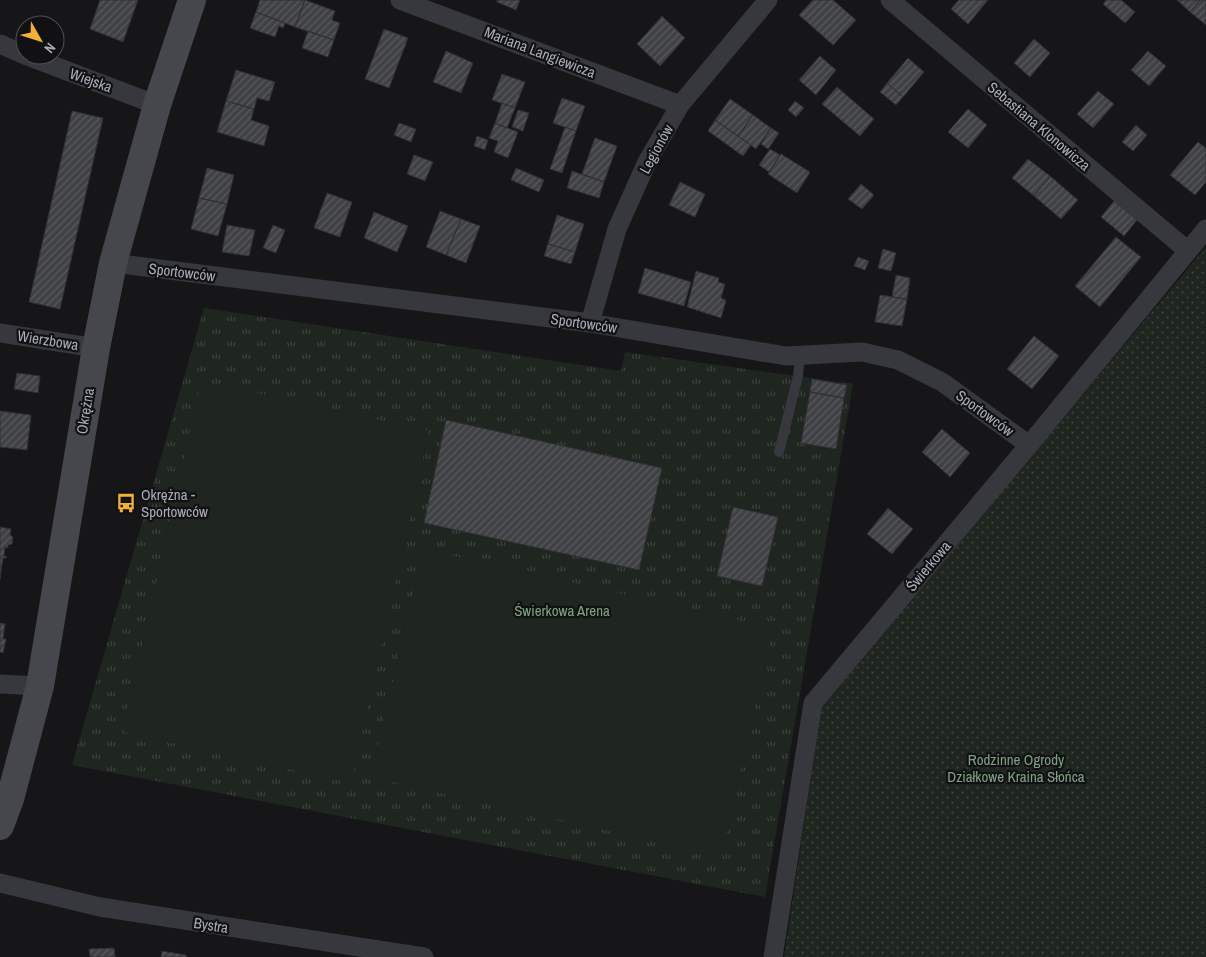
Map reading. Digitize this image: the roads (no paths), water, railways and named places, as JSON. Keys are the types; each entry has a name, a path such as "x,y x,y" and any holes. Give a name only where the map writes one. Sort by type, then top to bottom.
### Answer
{"street":[{"name":"Okrężna","path":"0,826 10,799 40,686 96,348 113,263 157,105 192,0"},
{"name":"Mariana Langiewicza","path":"400,0 680,105"},
{"name":"Legionów","path":"590,323 617,229 647,162 680,105 768,0"},
{"name":"Sebastiana Klonowicza","path":"890,0 1188,251"},
{"name":"Wiejska","path":"0,44 15,51"},
{"name":"Wiejska","path":"51,65 157,105"},
{"name":"Świerkowa","path":"773,957 813,703 1029,445 1206,229"},
{"name":"Sportowców","path":"113,263 590,323 786,356 862,352 898,360 942,382 1029,445"},
{"name":"Wierzbowa","path":"0,333 96,348"},
{"path":"0,684 40,686"},
{"name":"Bystra","path":"0,883 100,907 424,957"}],"lane":[{"path":"779,452 798,376 800,355"}],"place":[{"name":"Okrężna - Sportowców","path":"126,503"}],"park label":[{"name":"Świerkowa Arena","path":"562,610"},
{"name":"Rodzinne Ogrody Działkowe Kraina Słońca","path":"1016,768"}]}
